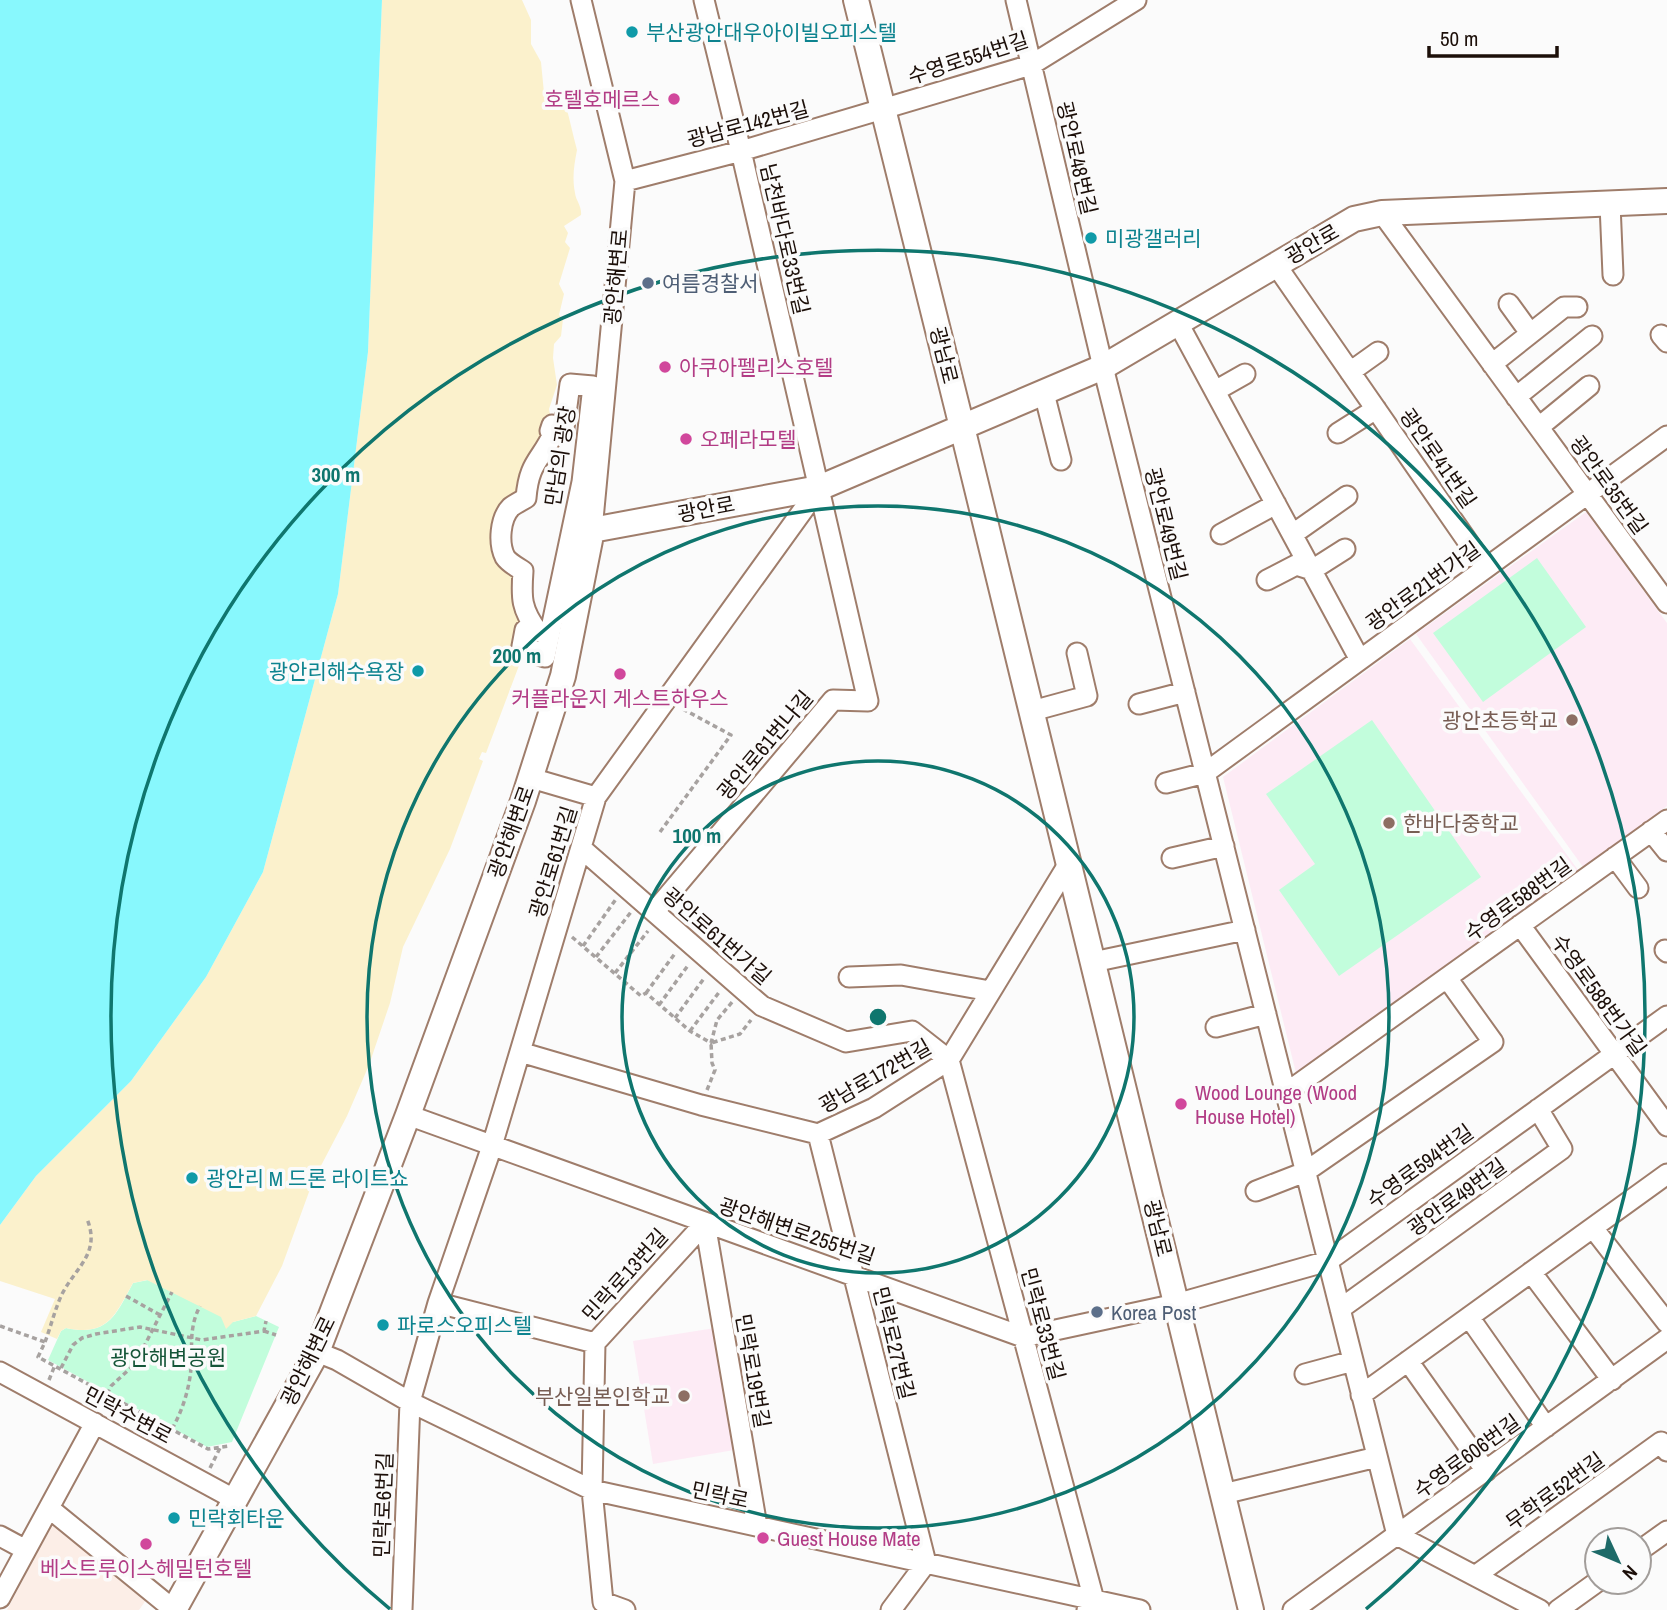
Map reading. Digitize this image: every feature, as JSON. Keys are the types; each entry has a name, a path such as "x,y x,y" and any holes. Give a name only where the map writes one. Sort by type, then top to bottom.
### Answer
{"main road":[{"name":"광남로","path":"856,0 1251,1610"},
{"name":"광안로","path":"592,530 819,488 1103,367 1354,219 1382,213 1667,201"},
{"name":"광안해변로","path":"174,1610 317,1352 408,1115 531,778 563,676 592,530"}],"street":[{"name":"광안해변로","path":"581,0 625,181 592,530"},
{"name":"남천바다로33번길","path":"704,0 819,488"},
{"name":"광안로48번길","path":"1016,0 1103,367"},
{"name":"수영로554번길","path":"883,110 1031,65 1136,0"},
{"name":"광남로142번길","path":"625,181 883,110"},
{"path":"1610,204 1613,275"},
{"name":"광안로35번길","path":"1382,213 1667,603"},
{"name":"광안로41번길","path":"1276,265 1486,568"},
{"path":"1509,304 1530,333"},
{"path":"1492,364 1564,307 1577,307"},
{"path":"1178,323 1360,660"},
{"path":"1516,397 1592,336"},
{"path":"1350,372 1378,352"},
{"name":"광안로49번길","path":"1103,367 1396,1535"},
{"path":"1215,391 1245,374"},
{"name":"만남의 광장","path":"570,384 593,386 582,482 545,657 522,646 525,630 538,632 530,622 521,598 523,571 505,556 502,529 510,508 526,498 527,480 532,464 551,440 554,432 550,431 552,425 564,428 570,384"},
{"name":"광안로35번길","path":"1539,427 1589,386"},
{"path":"1044,393 1061,460"},
{"name":"광안로41번길","path":"1338,433 1376,409"},
{"name":"광안로21번가길","path":"1205,773 1667,436"},
{"name":"광안로61번길","path":"410,1402 438,1303 492,1145 596,797 819,488"},
{"name":"광안로61번나길","path":"652,909 833,699 868,701 819,488"},
{"path":"1293,534 1347,496"},
{"path":"1221,534 1276,504"},
{"path":"1267,580 1296,565 1312,570 1345,549"},
{"path":"1032,711 1087,696 1077,653"},
{"path":"1139,704 1185,692"},
{"path":"1166,783 1205,773"},
{"path":"531,778 596,797"},
{"name":"수영로588번길","path":"1286,1093 1659,825 1667,851"},
{"path":"1172,858 1224,846"},
{"name":"광안로61번가길","path":"581,848 762,1006 846,1042 912,1031 949,1060"},
{"path":"1615,857 1638,888"},
{"name":"광남로172번길","path":"520,1052 701,1105 818,1134 874,1108 949,1060 1069,863"},
{"name":"수영로588번가길","path":"1520,925 1667,1126"},
{"path":"1093,962 1245,930"},
{"path":"849,976 901,975 990,991"},
{"path":"1256,1191 1305,1172 1493,1042 1447,978"},
{"path":"1216,1027 1266,1014"},
{"name":"수영로594번길","path":"1176,1304 1328,1261 1667,1016"},
{"name":"민락로33번길","path":"949,1060 1091,1605"},
{"name":"광안로49번길","path":"1340,1310 1562,1149 1538,1109"},
{"name":"광안해변로255번길","path":"408,1115 1023,1337"},
{"name":"민락로27번길","path":"818,1134 926,1563"},
{"path":"1361,1395 1667,1174"},
{"name":"민락로13번길","path":"625,1610 603,1602 592,1490 595,1343 705,1223"},
{"name":"민락로19번길","path":"705,1223 757,1526"},
{"path":"1593,1228 1667,1323"},
{"path":"1531,1272 1612,1380"},
{"path":"438,1303 595,1343"},
{"path":"1023,1337 1176,1304"},
{"path":"1469,1317 1546,1427"},
{"name":"수영로606번길","path":"1293,1610 1667,1339"},
{"name":"민락로","path":"317,1352 337,1360 410,1402 592,1490 926,1563 1091,1605 1140,1610"},
{"path":"1305,1374 1353,1361"},
{"path":"1409,1361 1486,1471"},
{"name":"민락수변로","path":"0,1372 234,1499"},
{"name":"민락로6번길","path":"402,1610 410,1402"},
{"path":"0,1598 95,1423"},
{"name":"무학로52번길","path":"1475,1576 1664,1447"},
{"path":"1223,1494 1377,1457"},
{"path":"49,1508 174,1610"},
{"path":"1396,1535 1540,1610"},
{"path":"0,1536 26,1550"},
{"path":"891,1610 926,1563"},
{"path":"1558,1610 1583,1592"}],"path":[{"path":"660,832 731,735 687,712 668,698"},
{"path":"583,946 625,886"},
{"path":"596,957 652,909"},
{"path":"614,973 652,909"},
{"path":"558,924 641,996 693,944"},
{"path":"659,1005 693,944"},
{"path":"675,1018 715,964"},
{"path":"690,1031 737,983"},
{"path":"701,1105 715,1070 711,1043 718,1020 737,983"},
{"path":"646,993 690,1031 711,1043 740,1034 762,1006"},
{"path":"87,1219 92,1241 90,1252 62,1294 38,1357 208,1449 229,1446"},
{"path":"107,1394 111,1386 135,1364 172,1292"},
{"path":"126,1296 160,1315"},
{"path":"172,1429 182,1408 190,1377 192,1320 200,1306"},
{"path":"264,1331 266,1321"},
{"path":"0,1326 45,1342"},
{"path":"61,1368 73,1345 82,1338 141,1327 202,1340 264,1331 276,1335"}],"shaded area":[{"name":"광안초등학교","path":"1586,512 1667,623 1667,806 1583,867 1416,634"},
{"name":"한바다중학교","path":"1410,639 1578,870 1296,1073 1223,777"},
{"name":"부산일본인학교","path":"715,1328 734,1450 653,1464 633,1341"},
{"path":"52,1525 151,1593 139,1610 7,1610"}],"green space":[{"path":"1537,558 1586,627 1483,702 1433,633"},
{"path":"1372,720 1481,877 1339,976 1279,890 1315,864 1266,794"},
{"name":"광안해변공원","path":"148,1280 233,1322 256,1316 279,1327 232,1442 207,1447 48,1360 61,1331 66,1328 80,1330 101,1326 115,1314 133,1283"}],"sand":[{"name":"광안리해수욕장","path":"382,0 522,0 531,20 531,44 541,62 544,93 552,109 566,106 577,150 574,182 581,215 564,226 568,233 565,242 570,248 559,284 564,294 559,315 563,319 561,336 554,344 557,385 549,409 552,425 501,540 523,571 523,655 486,753 482,752 479,759 483,761 450,849 403,947 390,1003 369,1065 347,1116 313,1181 282,1266 256,1316 233,1322 226,1329 221,1317 147,1280 133,1283 115,1314 101,1326 80,1330 66,1328 57,1339 41,1332 55,1299 0,1281 0,1225 36,1176 131,1081 206,977 263,872 338,594 368,352"}],"water":[{"path":"0,0 382,0 368,352 338,594 263,872 206,977 131,1081 36,1176 0,1225"}],"place":[{"name":"부산광안대우아이빌오피스텔","path":"632,32"},
{"name":"호텔호메르스","path":"674,99"},
{"name":"미광갤러리","path":"1091,238"},
{"name":"여름경찰서","path":"648,283"},
{"name":"아쿠아펠리스호텔","path":"665,367"},
{"name":"오페라모텔","path":"686,439"},
{"name":"광안리해수욕장","path":"418,671"},
{"name":"커플라운지 게스트하우스","path":"620,674"},
{"name":"광안초등학교","path":"1572,720"},
{"name":"한바다중학교","path":"1389,823"},
{"name":"Wood Lounge (Wood House Hotel)","path":"1181,1104"},
{"name":"광안리 M 드론 라이트쇼","path":"192,1178"},
{"name":"Korea Post","path":"1097,1312"},
{"name":"파로스오피스텔","path":"383,1325"},
{"name":"부산일본인학교","path":"684,1396"},
{"name":"민락회타운","path":"174,1518"},
{"name":"Guest House Mate","path":"763,1538"},
{"name":"베스트루이스헤밀턴호텔","path":"146,1544"}]}
